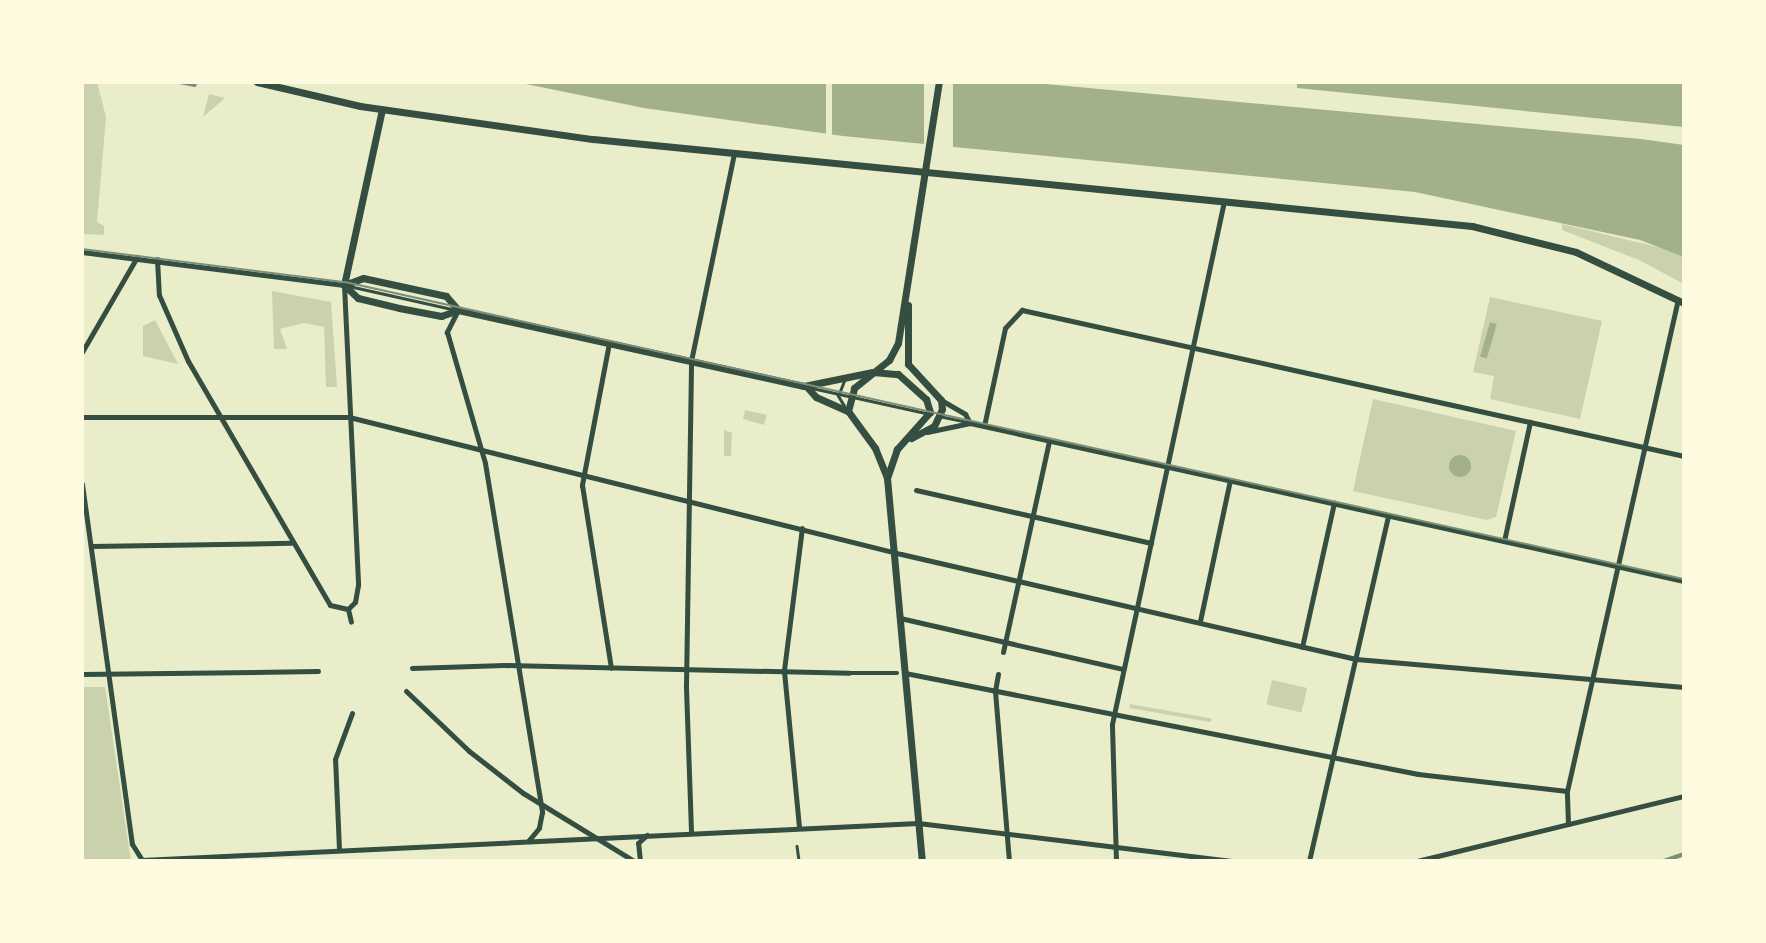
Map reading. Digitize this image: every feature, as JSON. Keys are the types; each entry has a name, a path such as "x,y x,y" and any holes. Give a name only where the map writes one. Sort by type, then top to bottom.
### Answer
{"street":[{"path":"257,82 382,109 734,154 1504,231 1576,252 1681,301 1644,447 1567,791 1568,824"},
{"path":"939,82 908,304 908,364 941,400 965,414 970,423"},
{"path":"348,610 355,602 358,585 344,285 382,109"},
{"path":"691,831 688,670 691,361 734,154"},
{"path":"1116,861 1114,714 1224,201"},
{"path":"82,251 344,285 363,278 446,296 458,310"},
{"path":"82,352 137,257"},
{"path":"158,260 157,285 188,361 291,543 330,605 348,610"},
{"path":"344,285 358,298 389,305 441,316 458,310 806,386 873,372 905,378 926,399 930,414 897,449 887,478"},
{"path":"848,411 850,396 895,350 908,304"},
{"path":"458,310 447,331 481,447 540,804 541,819 528,841"},
{"path":"984,426 1005,328 1022,310 1684,456"},
{"path":"609,343 582,473 611,668"},
{"path":"806,386 816,397 848,411 875,448 887,478 900,618 901,673 922,861"},
{"path":"927,432 940,416 941,400"},
{"path":"82,417 349,417 691,499 894,552 1137,606 1356,659 1684,687"},
{"path":"1504,541 1530,422"},
{"path":"908,440 927,432 970,423 1684,581"},
{"path":"1003,652 1049,440"},
{"path":"1200,621 1230,480"},
{"path":"82,484 132,844 141,860 691,831 918,823 1232,861"},
{"path":"916,490 1150,543"},
{"path":"1302,647 1334,503"},
{"path":"1309,861 1388,515"},
{"path":"799,827 785,670 802,528"},
{"path":"91,546 291,543"},
{"path":"348,610 351,622"},
{"path":"900,618 1122,669"},
{"path":"412,668 517,666 901,673 1426,775 1567,791"},
{"path":"82,674 318,671"},
{"path":"998,674 995,691 1009,861"},
{"path":"406,691 469,751 540,804 634,861"},
{"path":"339,849 335,758 352,712"},
{"path":"1417,861 1684,796"},
{"path":"640,861 638,843 650,833"}],"lane":[{"path":"838,393 846,378"},
{"path":"806,386 970,423"},
{"path":"838,393 848,411"},
{"path":"797,846 799,861"}],"shaded area":[{"path":"82,82 97,82 106,117 97,222 104,226 104,235 82,234"},
{"path":"516,82 1024,82 1684,145 1684,257 1640,240 1415,192 843,136 644,108"},
{"path":"1297,82 1684,82 1684,127 1297,88"},
{"path":"209,94 225,98 203,117"},
{"path":"1562,224 1674,251 1684,257 1684,284 1639,260 1562,230"},
{"path":"272,291 331,302 337,387 326,387 324,327 304,323 280,329 287,349 274,349"},
{"path":"1490,297 1602,321 1580,419 1490,399 1494,376 1473,372"},
{"path":"155,320 178,364 143,356 143,326"},
{"path":"1490,322 1497,324 1487,359 1480,357"},
{"path":"1373,399 1516,431 1496,517 1487,520 1353,491"},
{"path":"745,410 767,415 764,425 743,419"},
{"path":"724,430 732,433 731,456 724,456"},
{"path":"1460,455 1468,458 1471,466 1468,474 1460,477 1452,474 1449,466 1452,458"},
{"path":"1272,680 1307,688 1301,712 1266,704"},
{"path":"82,687 105,687 131,861 82,861"},
{"path":"1130,704 1212,718 1211,722 1129,708"}],"pier":[{"path":"826,82 832,82 832,137 826,137"},
{"path":"924,82 953,82 953,148 924,148"}],"tram line":[{"path":"82,249 345,282 1684,579"}],"railway":[{"path":"180,82 195,85"},
{"path":"1664,861 1684,854"}]}
